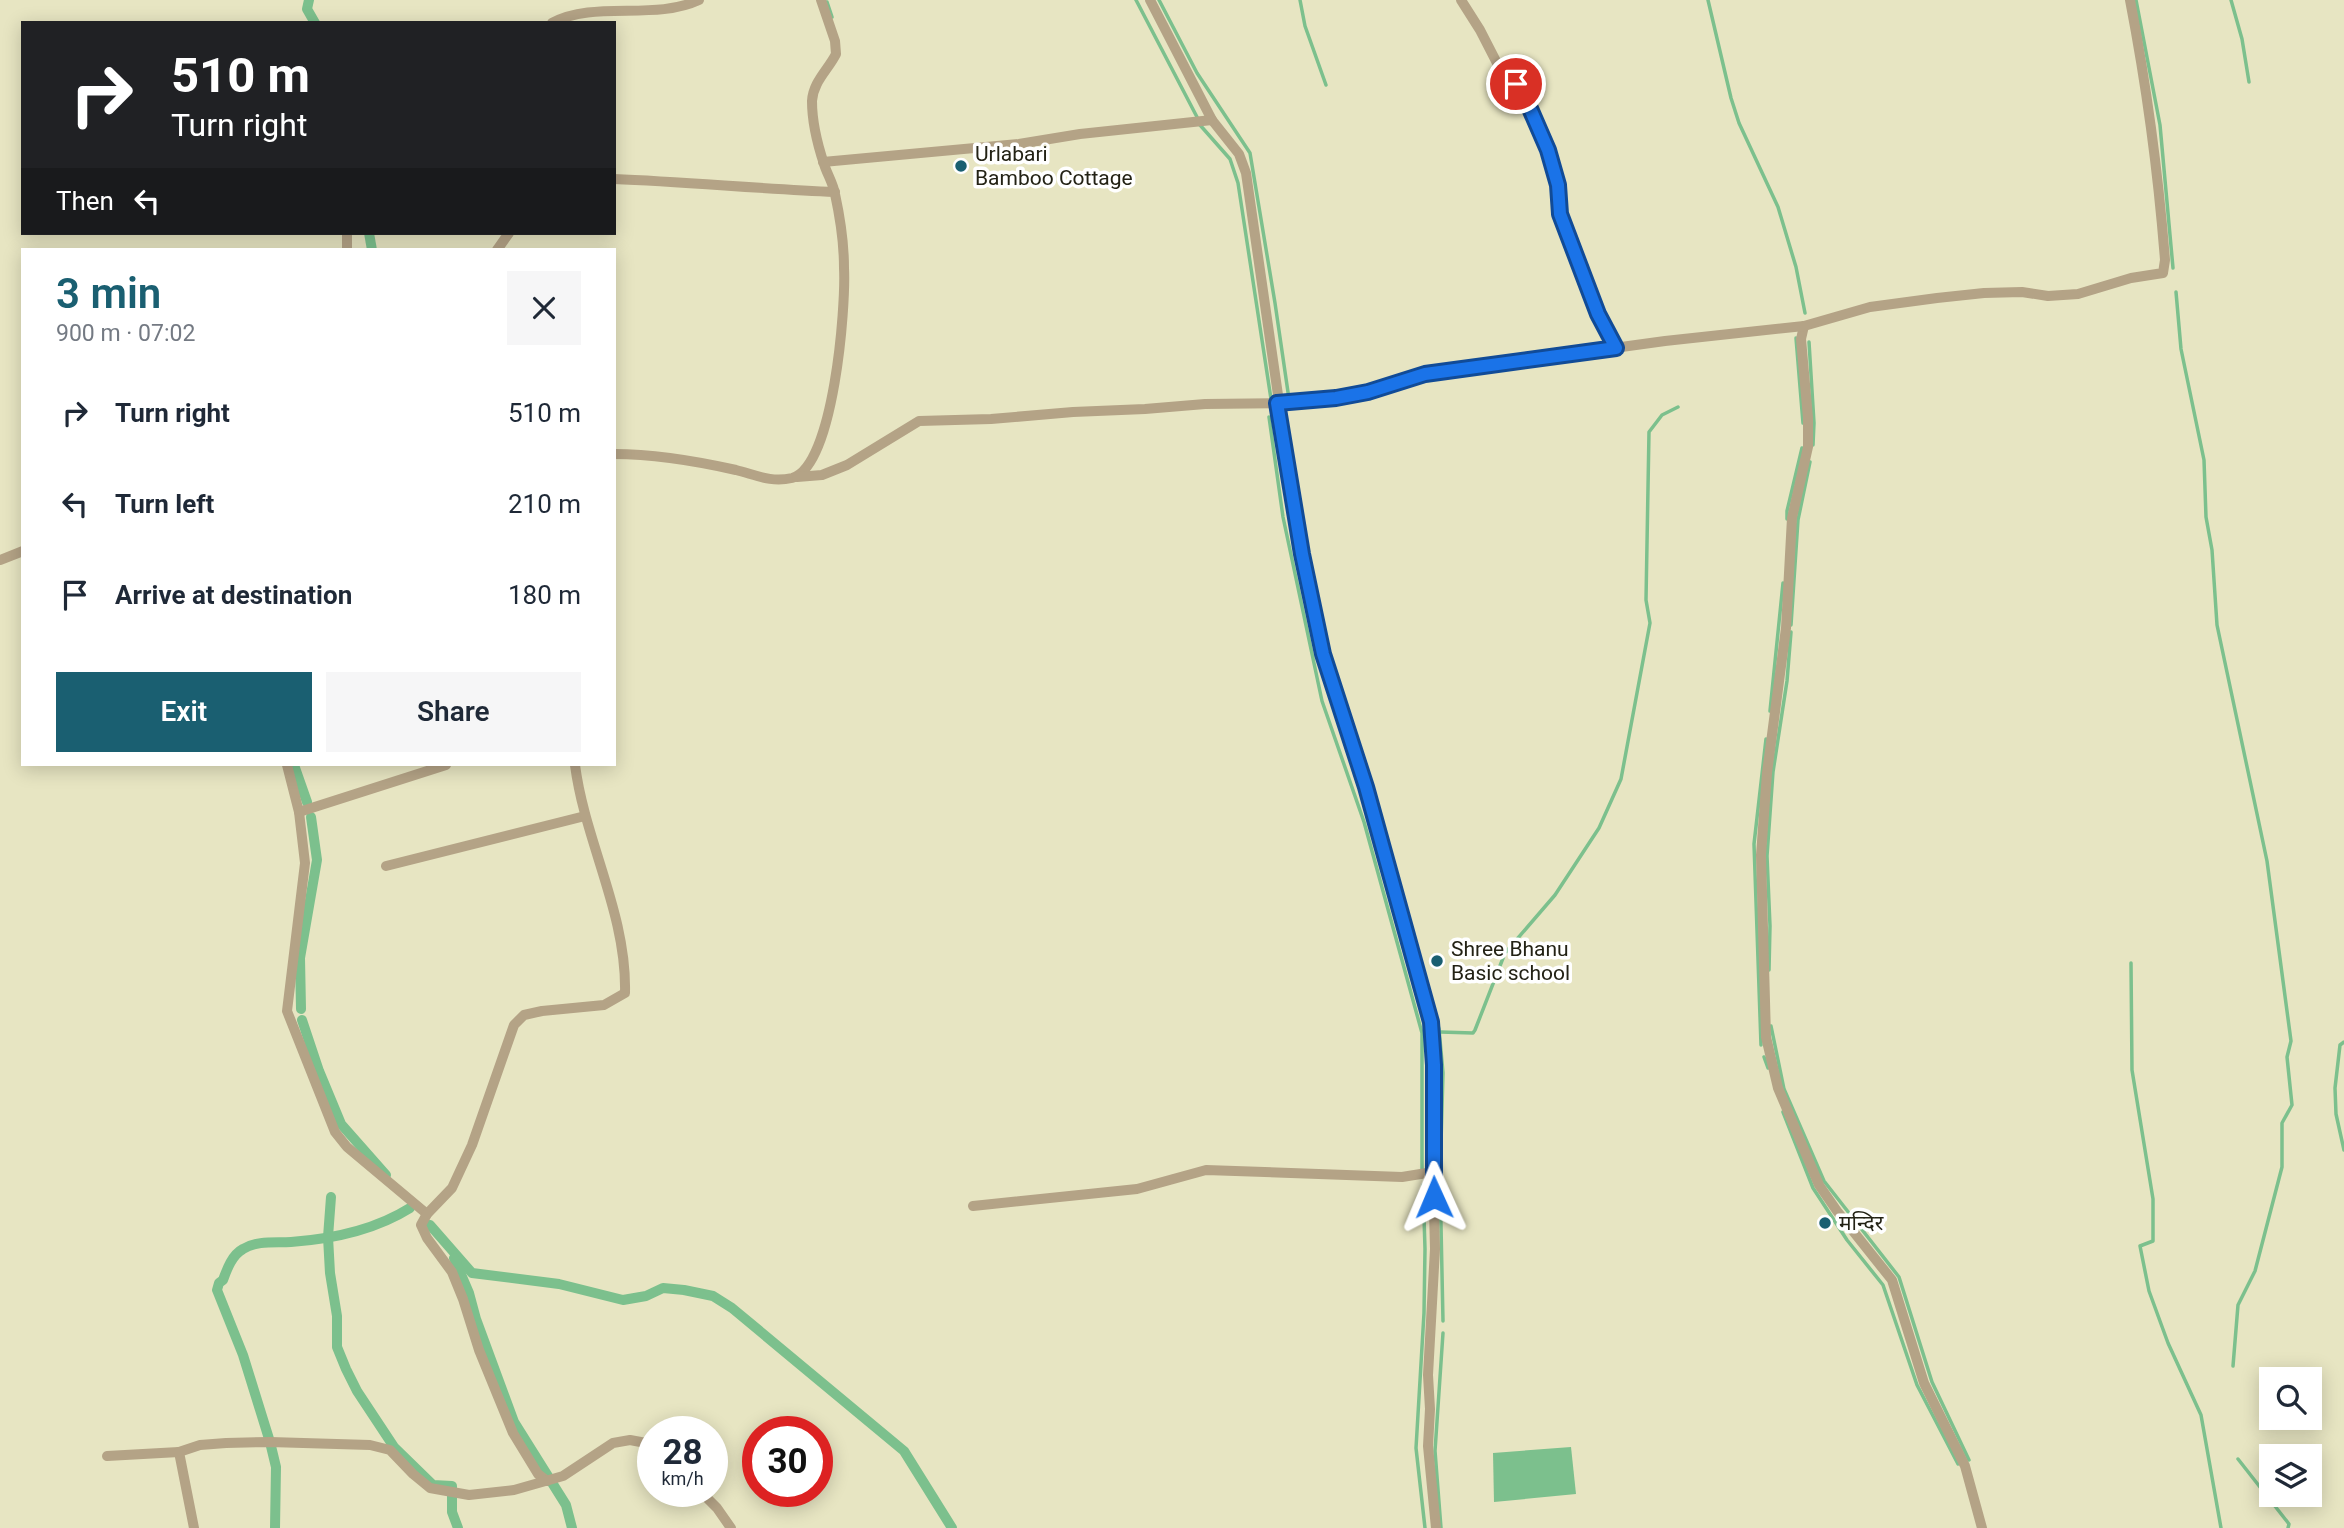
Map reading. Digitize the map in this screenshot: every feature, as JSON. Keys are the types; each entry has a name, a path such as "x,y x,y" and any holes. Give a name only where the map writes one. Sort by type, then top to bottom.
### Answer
{"street":[{"path":"557,21 576,14 677,7 699,0"},
{"path":"797,477 808,468 821,440 833,391 843,329 844,267 835,192 823,162 812,103 817,82 836,54 835,41 821,0"},
{"path":"1150,0 1212,120 1239,154 1245,173 1274,360 1277,403 1302,554 1323,654 1366,787 1431,1022 1434,1065 1435,1249 1428,1375 1428,1446 1436,1528"},
{"path":"1461,0 1499,67 1525,97 1555,169 1560,214 1598,314 1616,348"},
{"path":"616,454 656,455 778,481 822,475 847,465 919,421 1002,419 1205,404 1277,403 1347,396 1425,374 1665,341 1804,326 1870,307 1983,293 2022,292 2048,296 2078,294 2131,278 2163,273 2165,260 2159,177 2150,106 2130,0"},
{"path":"823,162 1019,144 1080,134 1212,120"},
{"path":"616,178 835,192"},
{"path":"1804,326 1801,339 1808,447 1792,518 1786,628 1767,773 1761,855 1766,1037 1778,1088 1819,1185 1892,1280 1924,1383 1965,1466 1982,1528"},
{"path":"0,560 21,552"},
{"path":"287,766 299,812 305,863 287,1011 335,1132 346,1147 427,1214"},
{"path":"299,812 443,766"},
{"path":"547,1481 538,1474 513,1433 479,1350 452,1272 421,1226 427,1214 452,1188 472,1145 514,1025 524,1015 604,1005 625,993 624,958 585,816 575,766"},
{"path":"386,866 585,816"},
{"path":"973,1206 1137,1189 1206,1170 1402,1177 1433,1172"},
{"path":"107,1456 179,1452 200,1445 226,1443 370,1445 390,1450 430,1488 470,1494 514,1490 563,1476 613,1443 637,1441"},
{"path":"179,1452 194,1528"},
{"path":"530,1486 538,1474"},
{"path":"716,1507 731,1528"}],"shaded area":[{"path":"1571,1447 1576,1494 1494,1502 1493,1453"}],"waterway":[{"path":"309,0 307,9 314,21"},
{"path":"1136,0 1197,117"},
{"path":"1159,0 1197,73 1250,153 1289,399"},
{"path":"1300,0 1305,26 1326,85"},
{"path":"1708,0 1731,98 1739,123 1778,207 1796,267 1805,313"},
{"path":"2136,0 2160,125 2173,268"},
{"path":"2231,0 2242,39 2249,82"},
{"path":"827,2 832,17"},
{"path":"1200,125 1230,159 1238,183 1271,399"},
{"path":"369,235 372,248"},
{"path":"2176,292 2181,349 2204,460 2206,517 2212,550 2217,625 2267,861 2291,1041 2287,1057 2292,1105 2282,1123 2282,1167 2255,1271 2238,1305 2233,1366"},
{"path":"1796,338 1803,423"},
{"path":"1809,342 1813,445"},
{"path":"1440,1032 1473,1033 1505,953 1555,895 1599,828 1621,779 1650,623 1646,600 1649,432 1662,415 1678,407"},
{"path":"1269,417 1283,517 1322,701 1364,822 1422,1033 1422,1169"},
{"path":"1787,519 1802,448"},
{"path":"1791,625 1798,520 1810,462"},
{"path":"1770,711 1783,583"},
{"path":"1769,970 1767,856 1773,772 1787,681 1791,632"},
{"path":"1761,1045 1754,844 1766,739"},
{"path":"294,766 307,802"},
{"path":"301,1009 300,958 317,860 311,817"},
{"path":"2131,963 2132,1070 2153,1199 2153,1241 2140,1246 2149,1291 2168,1343 2201,1415 2221,1528"},
{"path":"1428,992 1439,1029 1443,1073 1440,1178 1443,1321"},
{"path":"302,1020 341,1124 386,1175"},
{"path":"1771,1026 1784,1089 1824,1181 1899,1277 1932,1382 1969,1460"},
{"path":"2344,1042 2340,1045 2335,1088 2336,1114 2344,1150"},
{"path":"1764,1057 1768,1068"},
{"path":"1783,1112 1813,1188 1847,1240 1883,1285 1917,1385 1958,1464"},
{"path":"1423,1185 1424,1313 1416,1448 1425,1528"},
{"path":"331,1197 328,1237 337,1316 337,1347 357,1391 394,1447 433,1485 452,1486 452,1512 458,1528"},
{"path":"275,1528 276,1467 243,1355 217,1290 219,1283 236,1255 249,1246 322,1239 353,1232 397,1216 410,1208"},
{"path":"430,1225 472,1273 559,1284 623,1300 646,1296 663,1288 713,1296 732,1308 904,1451 952,1528"},
{"path":"454,1258 514,1422 566,1505 572,1528"},
{"path":"1441,1528 1435,1451 1443,1333"},
{"path":"2238,1459 2289,1524 2288,1528"}],"place":[{"name":"Urlabari Bamboo Cottage","path":"961,166"},
{"name":"Shree Bhanu Basic school","path":"1437,961"},
{"name":"मन्दिर","path":"1825,1223"}],"route":[{"path":"1434,1197 1434,1065 1431,1022 1366,787 1323,654 1302,554 1277,403 1336,398 1368,392 1425,374 1616,348 1598,314 1560,214 1558,185 1548,150 1525,97 1516,84"}]}
